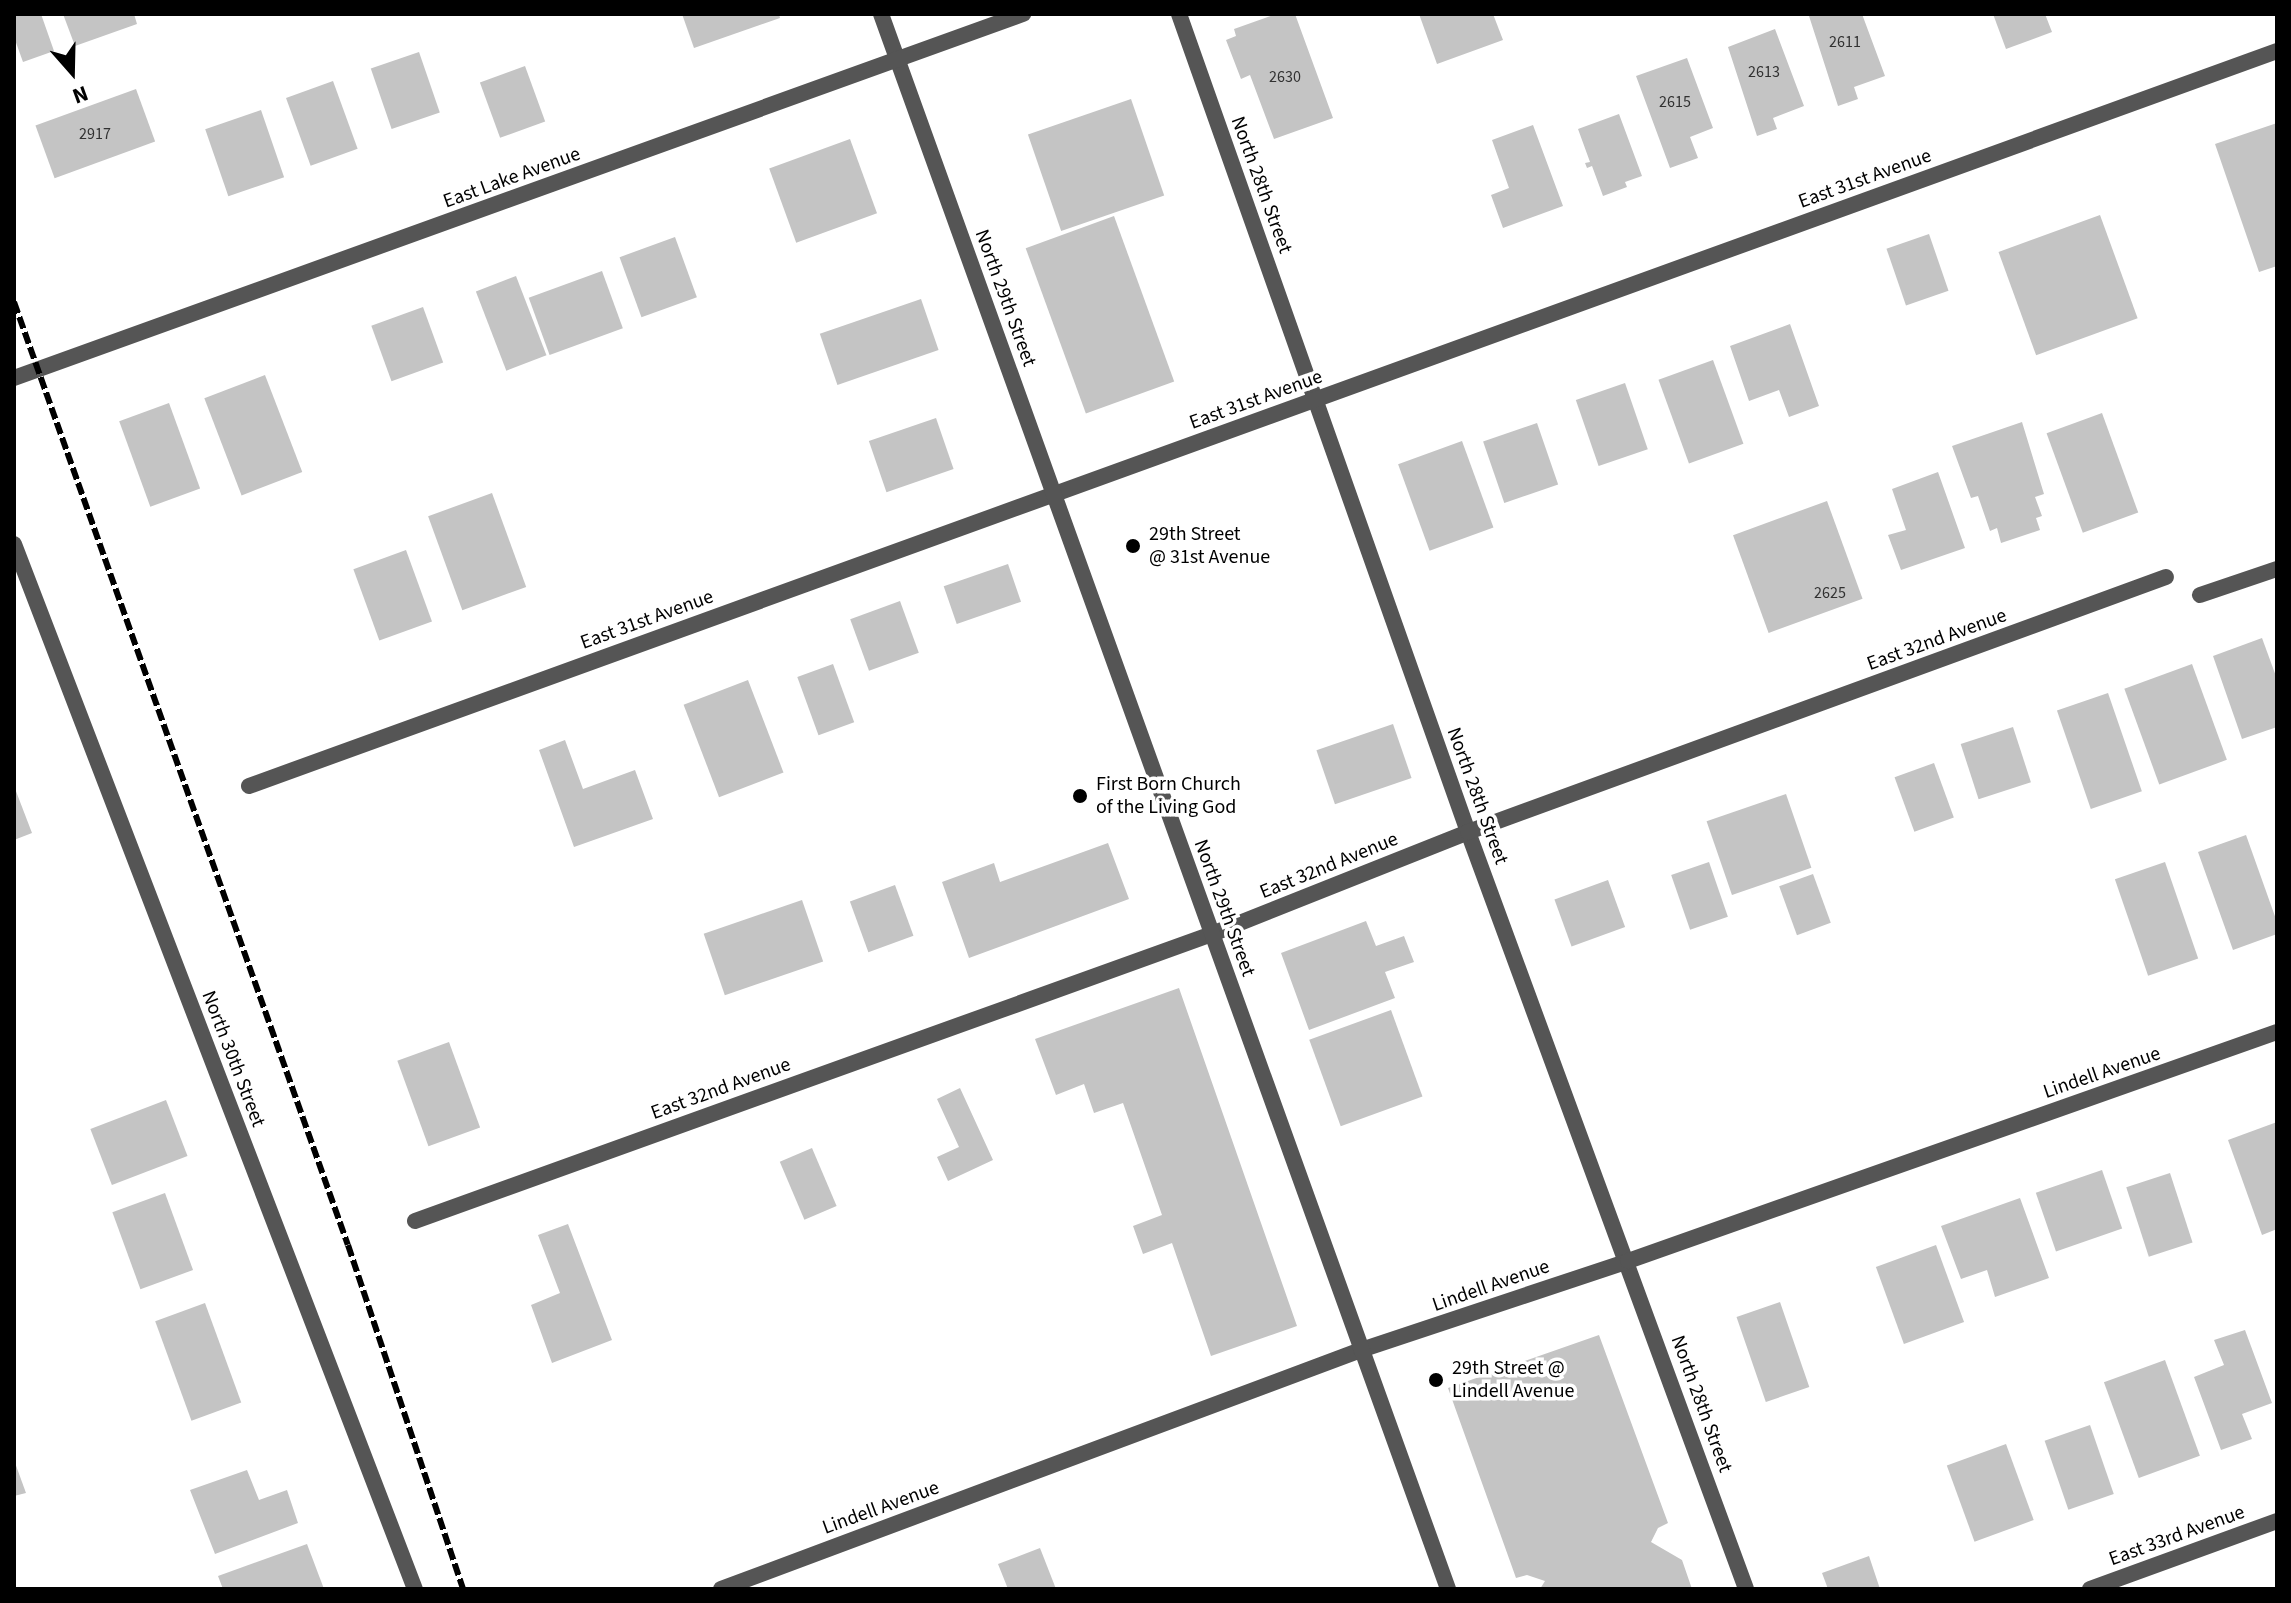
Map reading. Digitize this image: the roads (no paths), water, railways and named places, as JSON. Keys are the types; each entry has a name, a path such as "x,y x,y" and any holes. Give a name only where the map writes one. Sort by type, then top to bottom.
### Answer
{"street":[{"name":"North 29th Street","path":"881,14 1448,1589"},
{"name":"East Lake Avenue","path":"14,378 1023,14"},
{"name":"North 28th Street","path":"1179,14 1468,832 1746,1589"},
{"name":"East 31st Avenue","path":"249,786 2277,51"},
{"name":"North 30th Street","path":"14,544 415,1589"},
{"path":"2200,595 2277,569"},
{"name":"East 32nd Avenue","path":"415,1221 1212,934 1468,832 2166,577"},
{"name":"Lindell Avenue","path":"721,1589 1361,1350 1628,1261 2277,1032"},
{"name":"East 33rd Avenue","path":"2090,1589 2277,1521"}],"railway":[{"path":"14,302 348,1245 463,1589"}],"place":[{"name":"29th Street @ 31st Avenue","path":"1133,546"},
{"name":"First Born Church of the Living God","path":"1080,796"},
{"name":"29th Street @ Lindell Avenue","path":"1436,1380"}]}
